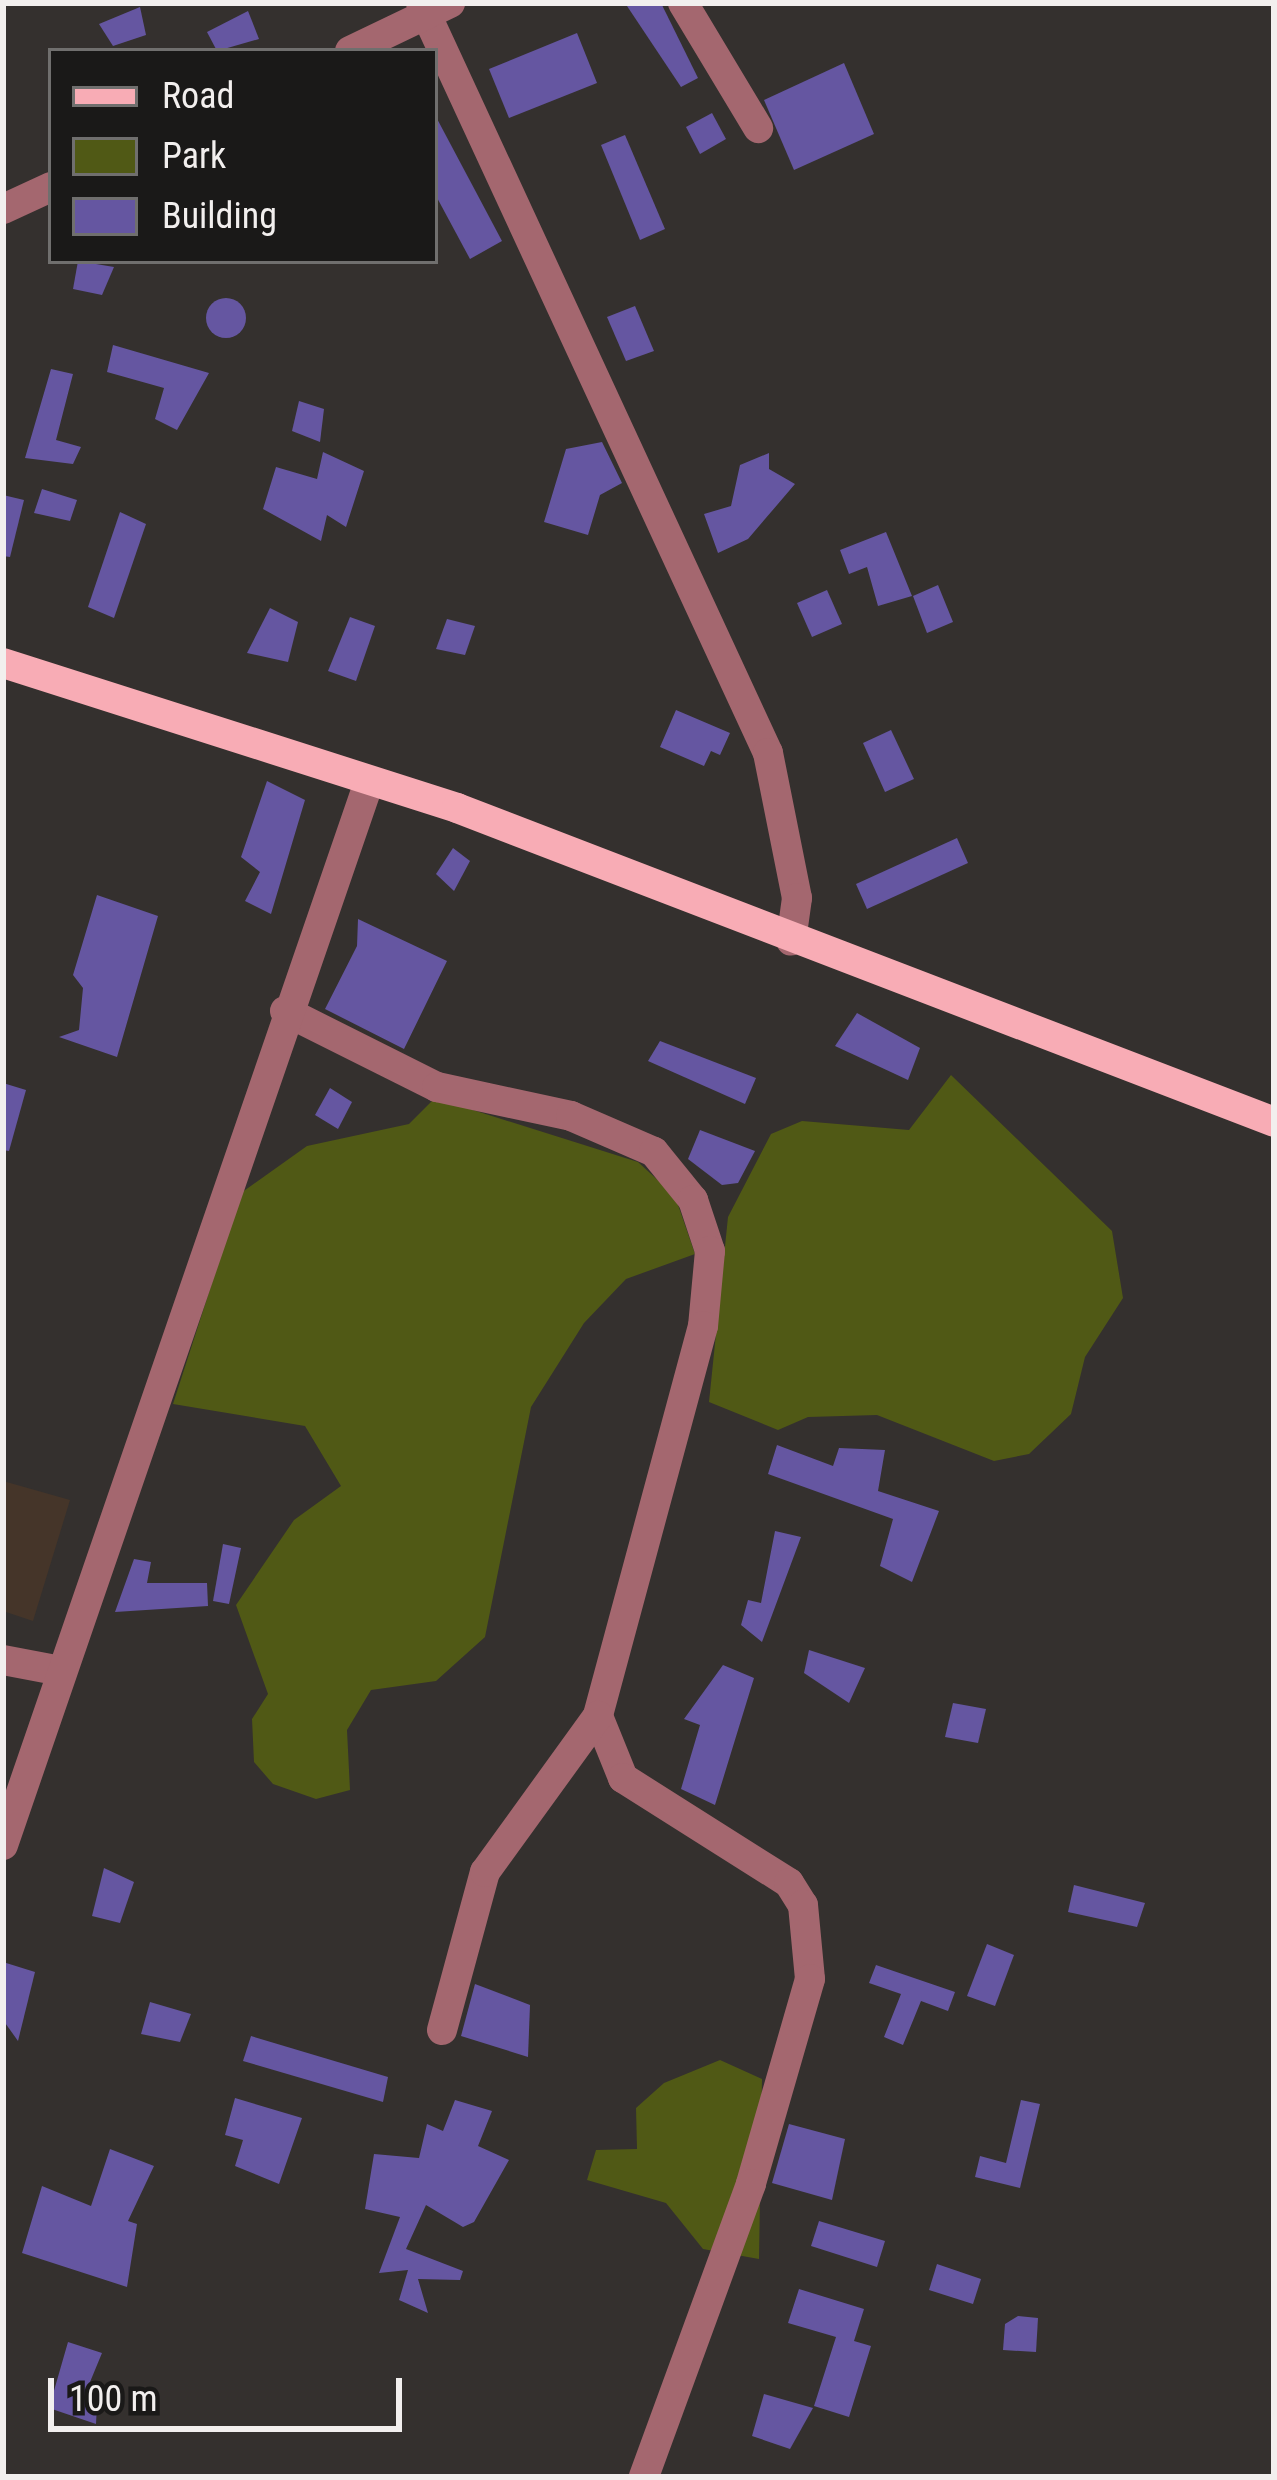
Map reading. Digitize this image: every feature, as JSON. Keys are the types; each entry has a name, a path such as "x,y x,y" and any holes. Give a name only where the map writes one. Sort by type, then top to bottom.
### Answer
{"main road":[{"path":"3,663 369,782 1274,1122"}],"street":[{"path":"683,3 758,128"},
{"path":"356,48 433,7 768,753 796,898 791,941"},
{"path":"3,209 48,188"},
{"path":"3,1846 285,1011 369,782"},
{"path":"285,1011 436,1087 610,1129 654,1152 693,1200 710,1250 703,1326 598,1716 485,1872 442,2030"},
{"path":"3,1660 61,1671"},
{"path":"598,1716 623,1778 761,1856 803,1906 811,1940 810,1979 751,2184 644,2477"}],"shaded area":[{"path":"3,1481 70,1500 33,1621 3,1611"}],"green space":[{"path":"951,1075 1112,1231 1123,1298 1085,1357 1071,1414 1029,1454 994,1461 877,1415 808,1417 778,1430 709,1402 728,1217 771,1134 802,1121 909,1130"},
{"path":"435,1098 638,1162 675,1196 695,1254 626,1279 584,1323 531,1407 485,1637 436,1681 371,1690 347,1730 350,1790 316,1799 273,1784 254,1762 252,1719 268,1694 236,1605 294,1520 341,1486 305,1426 173,1404 241,1193 307,1146 409,1124"},
{"path":"720,2060 762,2079 759,2259 703,2249 666,2203 587,2180 596,2150 637,2149 636,2108 664,2083"}],"building":[{"path":"625,3 661,3 698,78 681,87"},
{"path":"140,7 146,35 113,46 99,24"},
{"path":"248,11 259,39 215,48 207,32"},
{"path":"577,33 597,83 509,118 489,69"},
{"path":"844,63 874,134 794,170 764,100"},
{"path":"712,113 726,139 700,154 686,127"},
{"path":"438,121 502,241 470,259 438,200"},
{"path":"625,135 665,229 640,240 601,145"},
{"path":"77,264 114,267 102,295 73,289"},
{"path":"226,298 240,304 246,318 240,332 226,338 212,332 206,318 212,304"},
{"path":"635,306 654,351 626,361 607,317"},
{"path":"113,345 209,373 177,430 155,419 164,388 107,372"},
{"path":"51,369 73,374 56,440 81,447 73,464 25,458"},
{"path":"299,401 324,409 320,442 292,431"},
{"path":"602,442 622,483 600,495 588,535 544,522 566,449"},
{"path":"323,452 364,471 346,527 327,515 321,541 263,509 276,467 317,479"},
{"path":"769,453 769,469 795,484 748,539 718,553 704,514 731,506 740,465"},
{"path":"42,489 77,500 70,521 34,513"},
{"path":"3,495 24,500 10,557 3,556"},
{"path":"120,512 146,524 114,618 88,607"},
{"path":"886,532 912,596 878,606 867,567 849,574 840,550"},
{"path":"938,585 953,622 927,633 913,596"},
{"path":"827,590 842,624 812,637 797,603"},
{"path":"270,608 298,622 288,662 247,653"},
{"path":"350,617 375,626 356,681 328,671"},
{"path":"447,619 475,626 465,655 436,649"},
{"path":"676,710 730,733 720,755 711,751 704,766 660,747"},
{"path":"891,730 914,779 885,792 863,743"},
{"path":"267,781 305,800 271,914 245,901 260,872 241,857"},
{"path":"957,838 968,863 867,909 856,884"},
{"path":"453,848 470,861 454,891 436,874"},
{"path":"97,895 158,916 117,1057 59,1037 79,1030 83,988 73,975"},
{"path":"358,919 447,961 404,1049 325,1009 357,946"},
{"path":"857,1013 920,1048 908,1080 835,1046"},
{"path":"660,1041 756,1078 745,1104 648,1061"},
{"path":"3,1083 26,1090 9,1151 3,1150"},
{"path":"330,1088 352,1102 338,1129 315,1115"},
{"path":"700,1130 755,1151 738,1183 722,1185 688,1159"},
{"path":"777,1445 833,1466 839,1448 885,1450 878,1491 939,1511 912,1582 880,1566 893,1519 768,1474"},
{"path":"775,1531 801,1537 762,1642 741,1625 748,1600 761,1603"},
{"path":"223,1544 241,1548 229,1604 213,1601"},
{"path":"134,1559 151,1562 147,1583 207,1583 208,1606 115,1612"},
{"path":"809,1650 865,1668 849,1703 804,1673"},
{"path":"723,1665 754,1678 715,1805 681,1789 700,1725 684,1719"},
{"path":"953,1703 986,1709 978,1743 945,1737"},
{"path":"104,1868 134,1882 120,1923 92,1916"},
{"path":"1074,1885 1145,1903 1137,1927 1068,1912"},
{"path":"987,1944 1014,1955 995,2006 967,1996"},
{"path":"3,1962 35,1972 18,2041 3,2020"},
{"path":"876,1965 955,1992 948,2011 921,2001 903,2045 884,2037 901,1994 869,1983"},
{"path":"475,1984 530,2005 528,2057 461,2036"},
{"path":"150,2002 191,2014 180,2042 141,2034"},
{"path":"251,2036 388,2077 383,2102 243,2061"},
{"path":"235,2098 302,2118 279,2184 235,2166 243,2140 225,2135"},
{"path":"455,2100 492,2111 478,2146 509,2160 474,2222 463,2227 426,2205 406,2249 463,2271 460,2280 418,2279 428,2313 399,2300 408,2270 379,2273 400,2217 365,2209 374,2154 419,2158 427,2124 443,2131"},
{"path":"1021,2100 1040,2104 1020,2188 975,2177 980,2156 1006,2163"},
{"path":"789,2124 845,2139 832,2200 772,2183"},
{"path":"110,2149 154,2166 128,2221 137,2224 127,2287 22,2253 42,2186 91,2206"},
{"path":"819,2221 885,2241 877,2267 811,2246"},
{"path":"937,2264 981,2279 973,2304 929,2290"},
{"path":"799,2289 864,2309 854,2341 871,2346 849,2417 814,2406 836,2337 788,2323"},
{"path":"1018,2316 1038,2318 1036,2352 1003,2350 1005,2324"},
{"path":"68,2342 102,2353 83,2399 97,2405 96,2424 49,2408"},
{"path":"764,2394 813,2408 790,2449 752,2436"}]}
